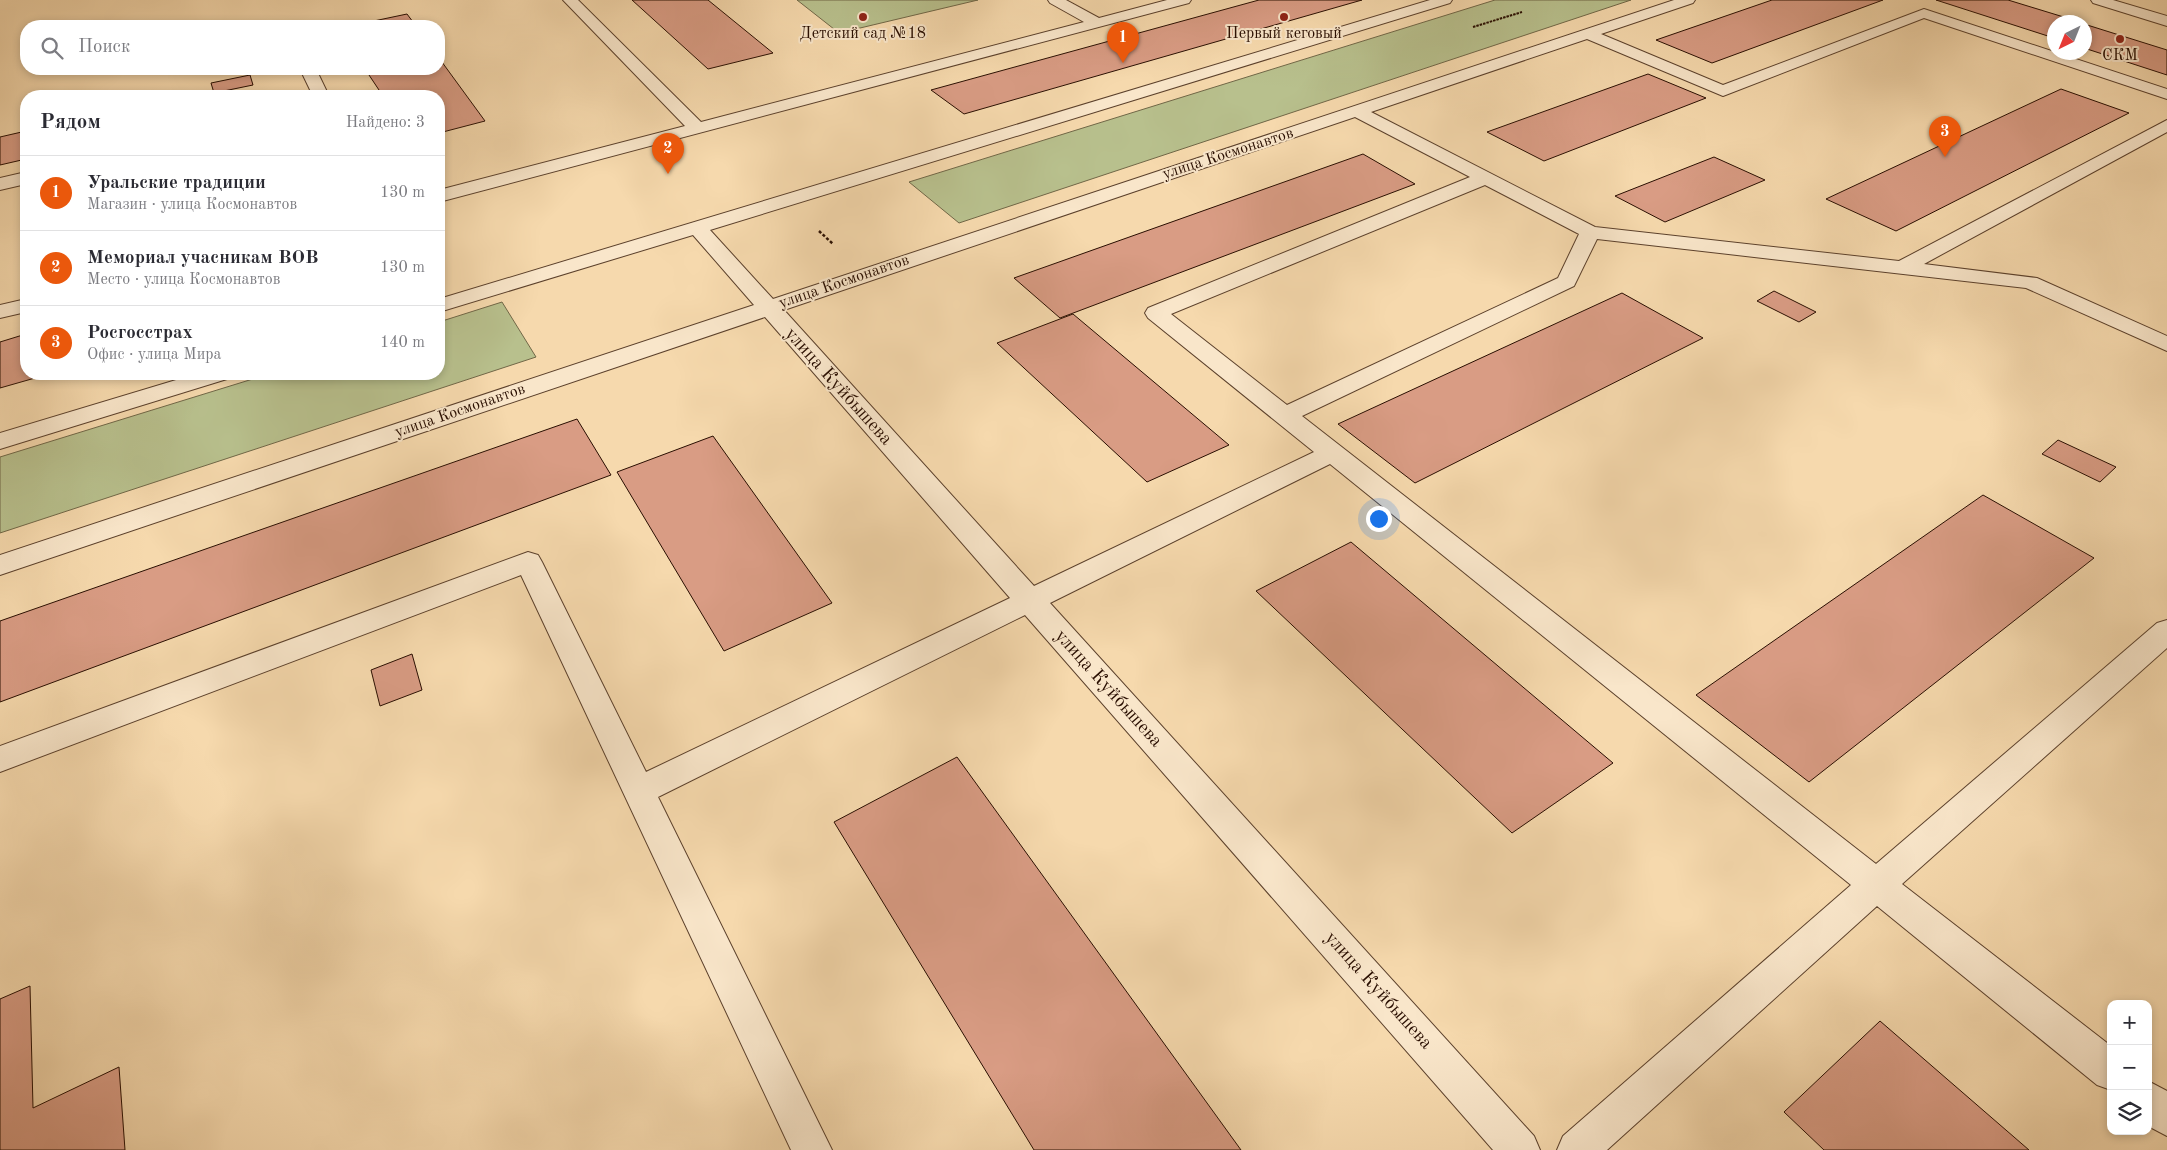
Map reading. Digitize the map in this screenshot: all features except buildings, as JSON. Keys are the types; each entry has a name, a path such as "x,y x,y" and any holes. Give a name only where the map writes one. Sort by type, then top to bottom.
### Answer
{"street":[{"path":"570,0 697,128"},
{"path":"1055,0 1097,23"},
{"path":"445,194 1184,0"},
{"path":"445,304 1443,0"},
{"name":"улица Космонавтов","path":"0,565 1688,0"},
{"path":"2098,0 2167,21"},
{"path":"1588,34 1723,91 1924,13 2167,94"},
{"path":"311,75 318,90"},
{"path":"1356,111 1590,232 2030,282 2167,344"},
{"path":"1903,267 2167,125"},
{"path":"1485,178 1156,312 2107,1068"},
{"path":"0,184 20,179"},
{"name":"улица Куйбышева","path":"697,228 1520,1150"},
{"path":"1285,415 1567,282 1590,232"},
{"path":"0,312 20,307"},
{"path":"0,441 199,380"},
{"path":"639,791 1332,453"},
{"path":"0,759 528,562 812,1150"},
{"path":"1577,1150 2167,631"},
{"path":"2152,1104 2167,1116"}],"path":[{"path":"787,200 866,275"}],"green space":[{"name":"Детский сад №18","path":"797,0 978,0 839,33"},
{"path":"1495,0 1631,0 959,223 909,182"},
{"path":"502,302 536,357 0,533 0,457 250,380 445,380 445,320"}],"place":[{"name":"Детский сад №18","path":"863,17"},
{"name":"Первый кеговый","path":"1284,17"},
{"name":"СКМ","path":"2120,39"},
{"name":"Уральские традиции","path":"1123,63"},
{"name":"Росгосстрах","path":"1945,157"},
{"name":"Мемориал учасникам ВОВ","path":"668,174"}]}
